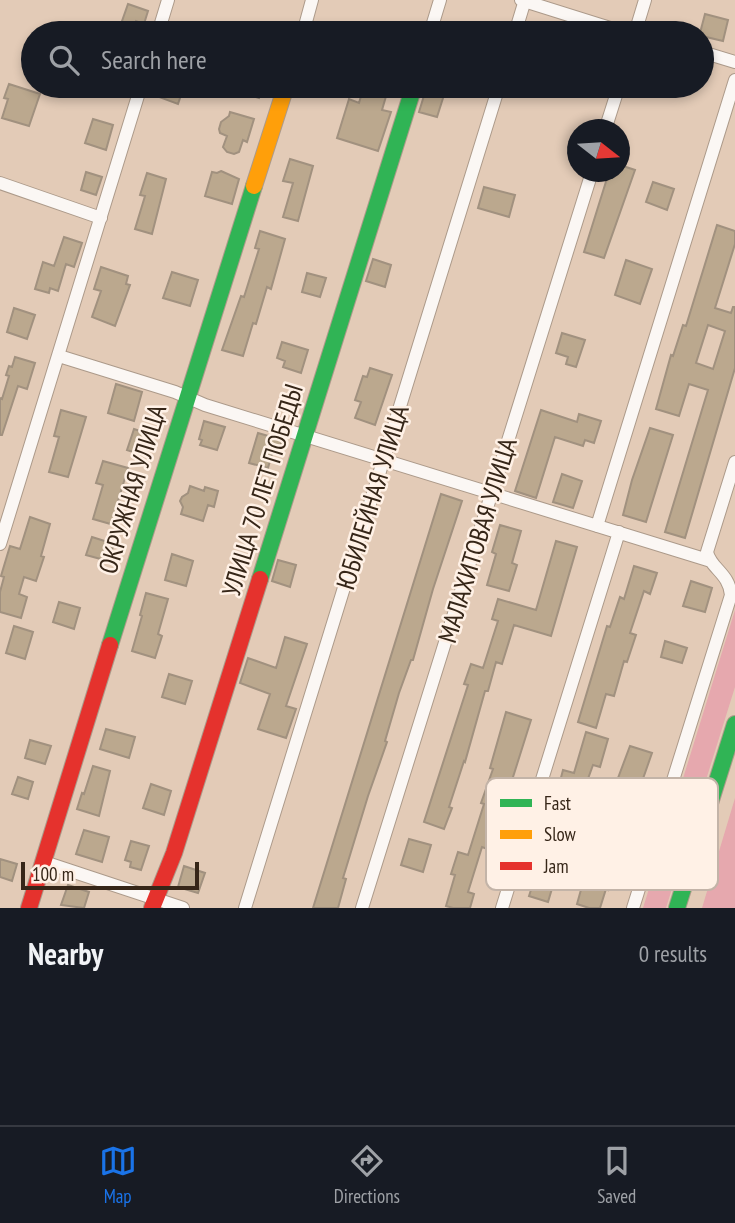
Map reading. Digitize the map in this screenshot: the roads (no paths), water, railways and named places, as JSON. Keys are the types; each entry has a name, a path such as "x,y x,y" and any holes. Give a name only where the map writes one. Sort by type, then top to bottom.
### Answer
{"street":[{"path":"162,21 168,0"},
{"path":"306,21 312,0"},
{"path":"434,21 440,0"},
{"path":"518,21 524,0 589,21"},
{"path":"639,21 645,0"},
{"path":"714,56 735,62"},
{"path":"597,526 735,80"},
{"path":"0,544 137,98"},
{"name":"ОКРУЖНАЯ УЛИЦА","path":"29,908 186,397 282,98"},
{"name":"УЛИЦА 70 ЛЕТ ПОБЕДЫ","path":"154,904 174,853 410,98"},
{"name":"ЮБИЛЕЙНАЯ УЛИЦА","path":"245,908 495,98"},
{"path":"608,119 614,98"},
{"name":"МАЛАХИТОВАЯ УЛИЦА","path":"362,908 589,182"},
{"path":"0,183 101,218"},
{"path":"59,356 205,405 711,561"},
{"path":"674,778 731,595 727,578 711,561 707,552 735,462"},
{"path":"542,778 619,532"},
{"path":"718,778 735,724"},
{"path":"44,862 154,904 183,908"},
{"path":"502,908 508,890"},
{"path":"633,908 639,890"},
{"path":"677,908 683,890"}]}
